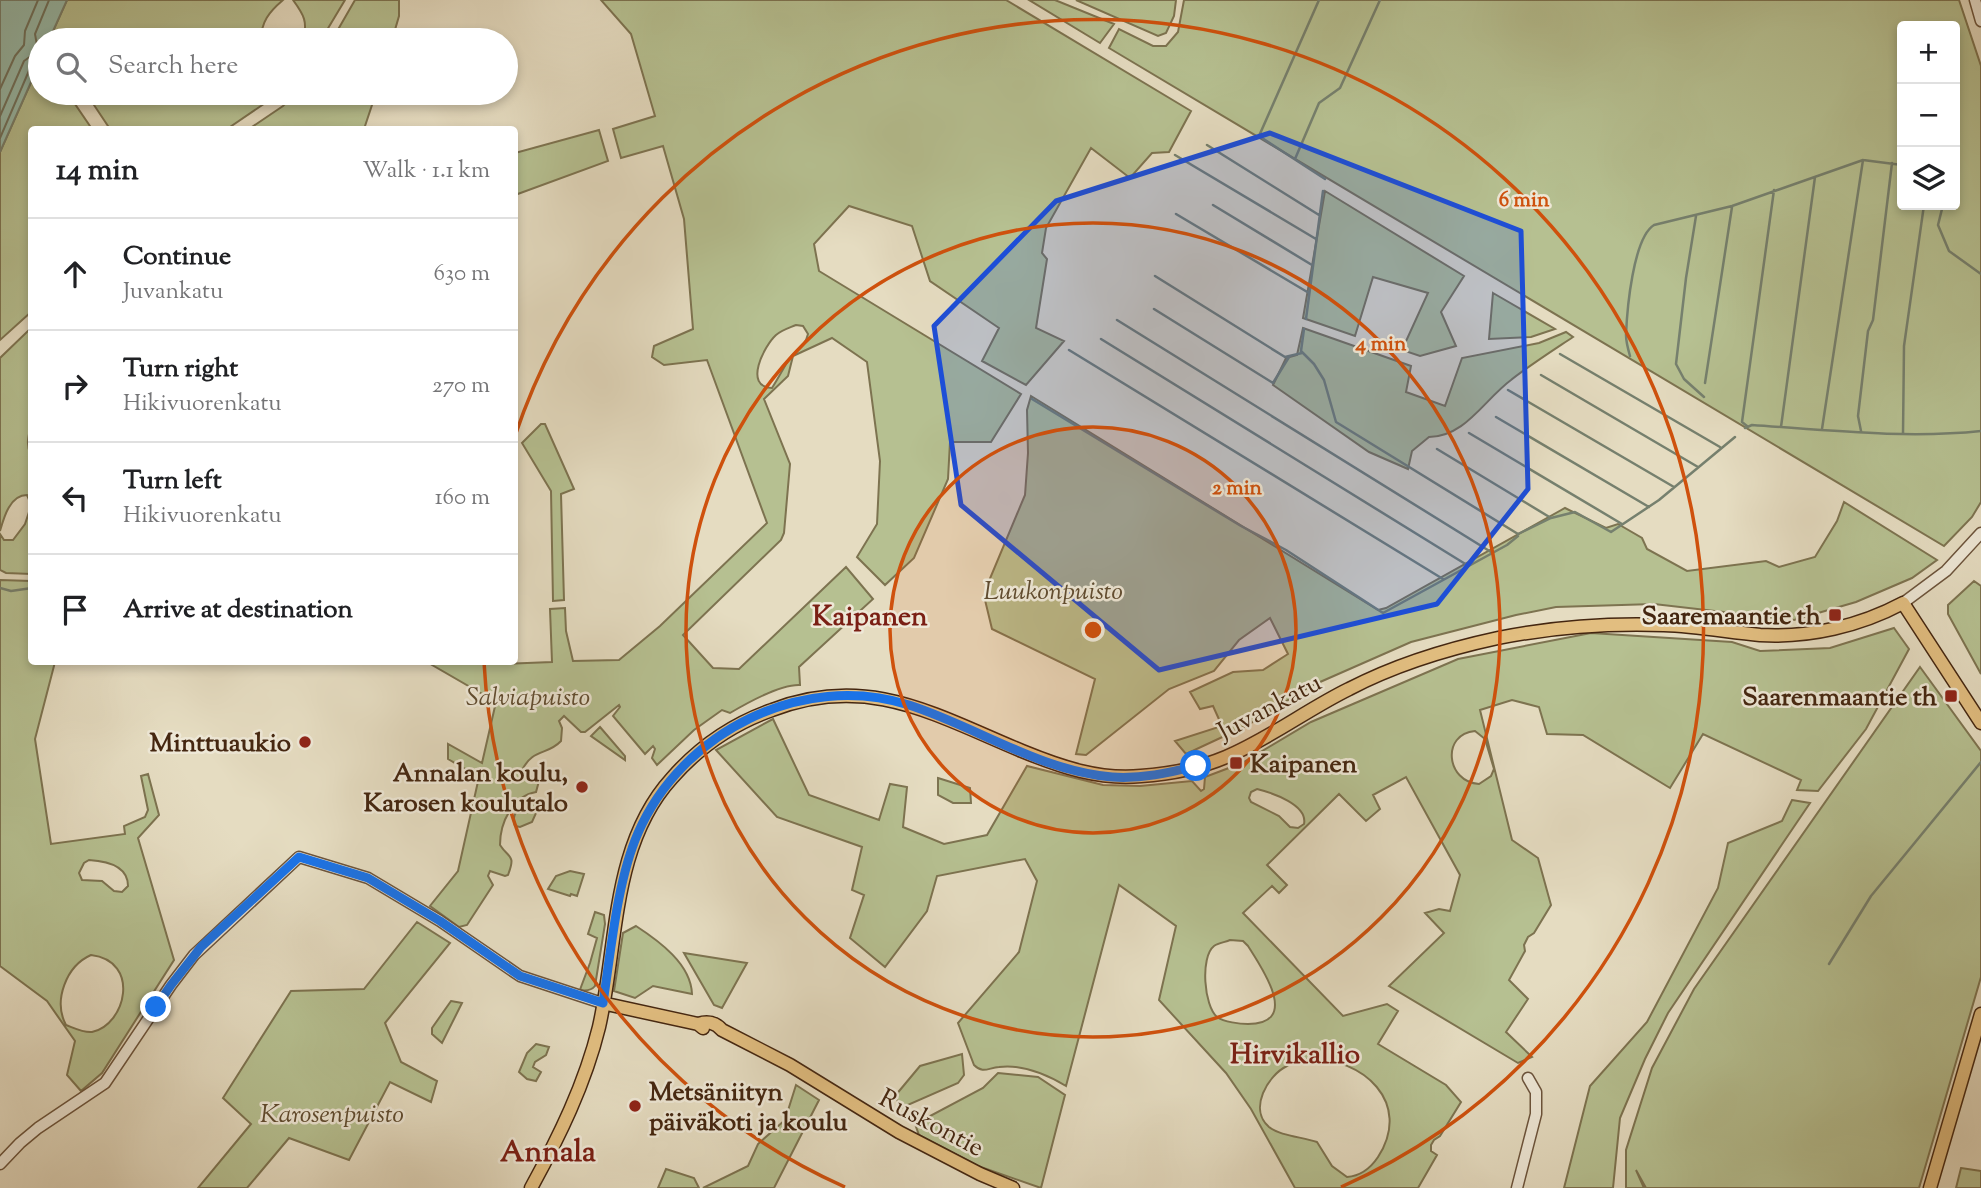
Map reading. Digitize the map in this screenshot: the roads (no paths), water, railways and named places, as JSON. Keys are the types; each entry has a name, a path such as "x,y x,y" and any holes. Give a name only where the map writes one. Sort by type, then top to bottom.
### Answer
{"main road":[{"path":"1903,603 1981,723"},
{"name":"Juvankatu","path":"531,1188 573,1103 599,1026 624,874 638,832 658,797 676,773 714,739 744,721 808,698 872,696 912,706 1058,765 1107,776 1141,776 1172,772 1226,757 1329,699 1375,677 1450,650 1493,639 1559,628 1620,624 1681,626 1761,635 1799,634 1842,627 1903,603"},
{"name":"Ruskontie","path":"603,1003 698,1024 713,1023 790,1065 890,1127 980,1174 1013,1188"},
{"path":"1930,1188 1981,1014"}],"street":[{"path":"1975,0 1981,21"},
{"name":"Juvankatu","path":"1903,603 1929,586 1957,561 1981,533"},
{"path":"0,1164 38,1128 105,1083 171,985 201,947 299,857 368,878 440,921 520,976 603,1003"},
{"path":"1517,1188 1536,1114 1536,1092 1528,1078"}],"water":[{"path":"0,0 67,0 54,28 28,28 28,89 0,152"}],"waterway":[{"path":"1319,0 1259,136 1325,179"},
{"path":"1295,159 1319,103 1340,88 1380,0"},
{"path":"1207,145 1319,215"},
{"path":"1175,155 1316,239"},
{"path":"1630,356 1626,335 1632,276 1641,244 1654,225 1732,206 1863,160 1897,164"},
{"path":"1822,429 1863,160"},
{"path":"1861,431 1858,416 1892,163"},
{"path":"1781,427 1815,177"},
{"path":"1747,426 1742,422 1774,190"},
{"path":"1306,319 1323,191"},
{"path":"1213,205 1312,265"},
{"path":"1705,383 1732,207"},
{"path":"1903,434 1904,346 1923,210"},
{"path":"1942,210 1938,225 1949,251 1981,274"},
{"path":"1176,214 1309,293"},
{"path":"1696,216 1676,364 1684,379 1704,397"},
{"path":"1155,276 1285,357 1302,353"},
{"path":"1154,309 1273,383 1289,357"},
{"path":"1117,320 1491,552"},
{"path":"1304,329 1301,351 1314,364 1324,380 1336,422 1518,534 1551,518 1575,512 1611,532 1659,500 1735,437"},
{"path":"1101,339 1467,565"},
{"path":"1069,350 1443,579"},
{"path":"1560,354 1720,447"},
{"path":"1541,375 1698,467"},
{"path":"1508,390 1674,487"},
{"path":"1032,399 1241,526 1286,550 1383,613 1507,545 1518,536"},
{"path":"1496,417 1649,507"},
{"path":"1745,428 1752,425 1896,434 1981,431"},
{"path":"1469,433 1622,524"},
{"path":"1437,449 1551,518"},
{"path":"0,588 11,591 28,589"},
{"path":"1829,964 1871,896 1981,762"}],"place":[{"name":"Saaremaantie th","path":"1835,615"},
{"name":"Saarenmaantie th","path":"1951,696"},
{"name":"Minttuaukio","path":"305,742"},
{"name":"Kaipanen","path":"1236,763"},
{"name":"Annalan koulu, Karosen koulutalo","path":"582,787"},
{"name":"Metsäniityn päiväkoti ja koulu","path":"635,1106"}],"district":[{"name":"Kaipanen","path":"870,615"},
{"name":"Hirvikallio","path":"1295,1053"},
{"name":"Annala","path":"548,1151"}],"park label":[{"name":"Luukonpuisto","path":"1053,590"},
{"name":"Salviapuisto","path":"528,696"},
{"name":"Karosenpuisto","path":"332,1113"}]}
